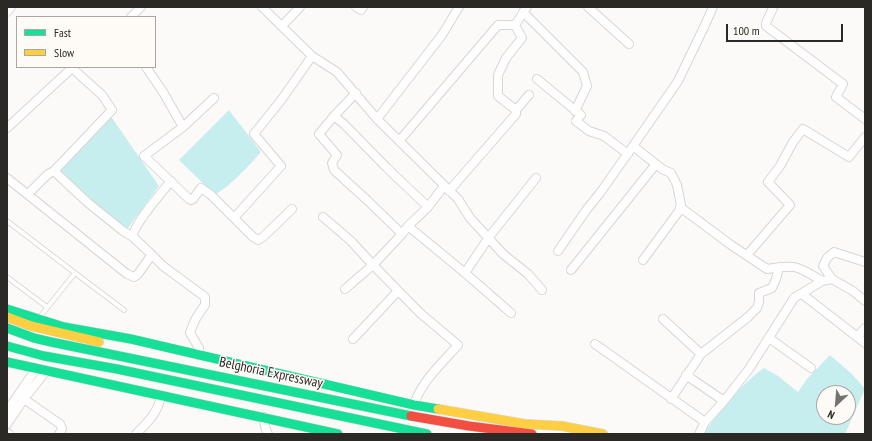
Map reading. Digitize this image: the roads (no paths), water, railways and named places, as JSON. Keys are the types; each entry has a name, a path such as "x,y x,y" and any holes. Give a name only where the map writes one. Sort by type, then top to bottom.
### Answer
{"main road":[{"path":"7,309 64,327 131,339 418,406 525,424 562,426 603,434"},
{"path":"7,317 31,326 146,353 196,371"},
{"name":"Belghoria Expressway","path":"7,328 34,338 92,351 196,371 378,410 469,426 532,434"},
{"name":"Belghoria Expressway","path":"7,346 44,356 117,369 422,433"},
{"path":"7,362 160,402 264,419 338,434"},
{"path":"418,406 421,417 422,433"}],"street":[{"path":"7,12 11,7"},
{"path":"132,16 141,7"},
{"path":"262,7 312,56 337,72 377,118 458,199 470,218 503,254 528,274 542,290"},
{"path":"282,26 300,7"},
{"path":"356,7 361,10 363,7"},
{"path":"377,118 442,34 459,7"},
{"path":"588,7 629,44"},
{"path":"558,251 600,193 611,175 628,154 678,81 713,7"},
{"path":"772,7 773,8 766,26 843,84 836,97 865,119"},
{"path":"515,25 525,10 583,72 587,86 575,111"},
{"path":"400,140 498,25 515,25"},
{"path":"515,25 522,38 506,58 498,75 498,96 516,110"},
{"path":"234,218 281,166 254,134 282,99 312,56"},
{"path":"7,128 72,68"},
{"path":"28,194 48,174 54,171 112,110 102,95 74,68"},
{"path":"147,68 183,126"},
{"path":"537,79 575,111 582,115 576,121 589,131 604,136 628,154"},
{"path":"356,93 319,134 337,155 332,163 334,170 402,234"},
{"path":"345,289 373,265 408,226 514,117 516,110 529,95"},
{"path":"214,98 183,126 144,156 191,200 202,188 253,237 258,240 292,209"},
{"path":"334,116 344,124 428,207"},
{"path":"747,255 790,205 768,182 803,129 849,157 865,137"},
{"path":"633,146 656,164 671,173 677,185 680,207 679,211 643,260"},
{"path":"571,270 656,164"},
{"path":"54,171 99,212 133,237 163,266 205,297 205,305 197,315 190,333 199,348 198,355"},
{"path":"7,178 131,276 134,277 138,274 150,258 151,254"},
{"path":"465,273 489,238 536,178"},
{"path":"133,237 133,231 171,181"},
{"path":"680,207 767,269 787,266 798,267 822,281"},
{"path":"323,217 351,241 420,313 458,345 419,392 418,406"},
{"path":"408,226 465,273 511,314"},
{"path":"865,262 834,252 827,258 823,266 832,278 853,291 865,301"},
{"path":"671,399 701,354 748,317 757,308 760,302 759,293 772,288 779,267"},
{"path":"698,434 704,422 724,401 749,369 794,298 822,281 832,278"},
{"path":"353,339 398,291"},
{"path":"802,294 865,343"},
{"path":"663,319 701,354"},
{"path":"857,336 865,328"},
{"path":"769,338 811,368"},
{"path":"595,344 704,422"},
{"path":"7,411 36,369"},
{"path":"7,424 46,371"},
{"path":"686,376 724,401"},
{"path":"24,399 60,424 62,429 58,434"},
{"path":"136,434 152,417 160,402"},
{"path":"264,419 267,433"}],"lane":[{"path":"7,221 124,310"},
{"path":"37,319 75,273"},
{"path":"7,277 47,307"}],"water":[{"path":"229,110 261,152 240,175 215,195 179,160"},
{"path":"110,115 159,186 125,232 54,173"},
{"path":"830,355 852,374 865,389 856,409 856,385 816,385 816,425 849,425 845,434 705,434 706,430 732,397 764,368 778,376 798,392 807,379"}]}
